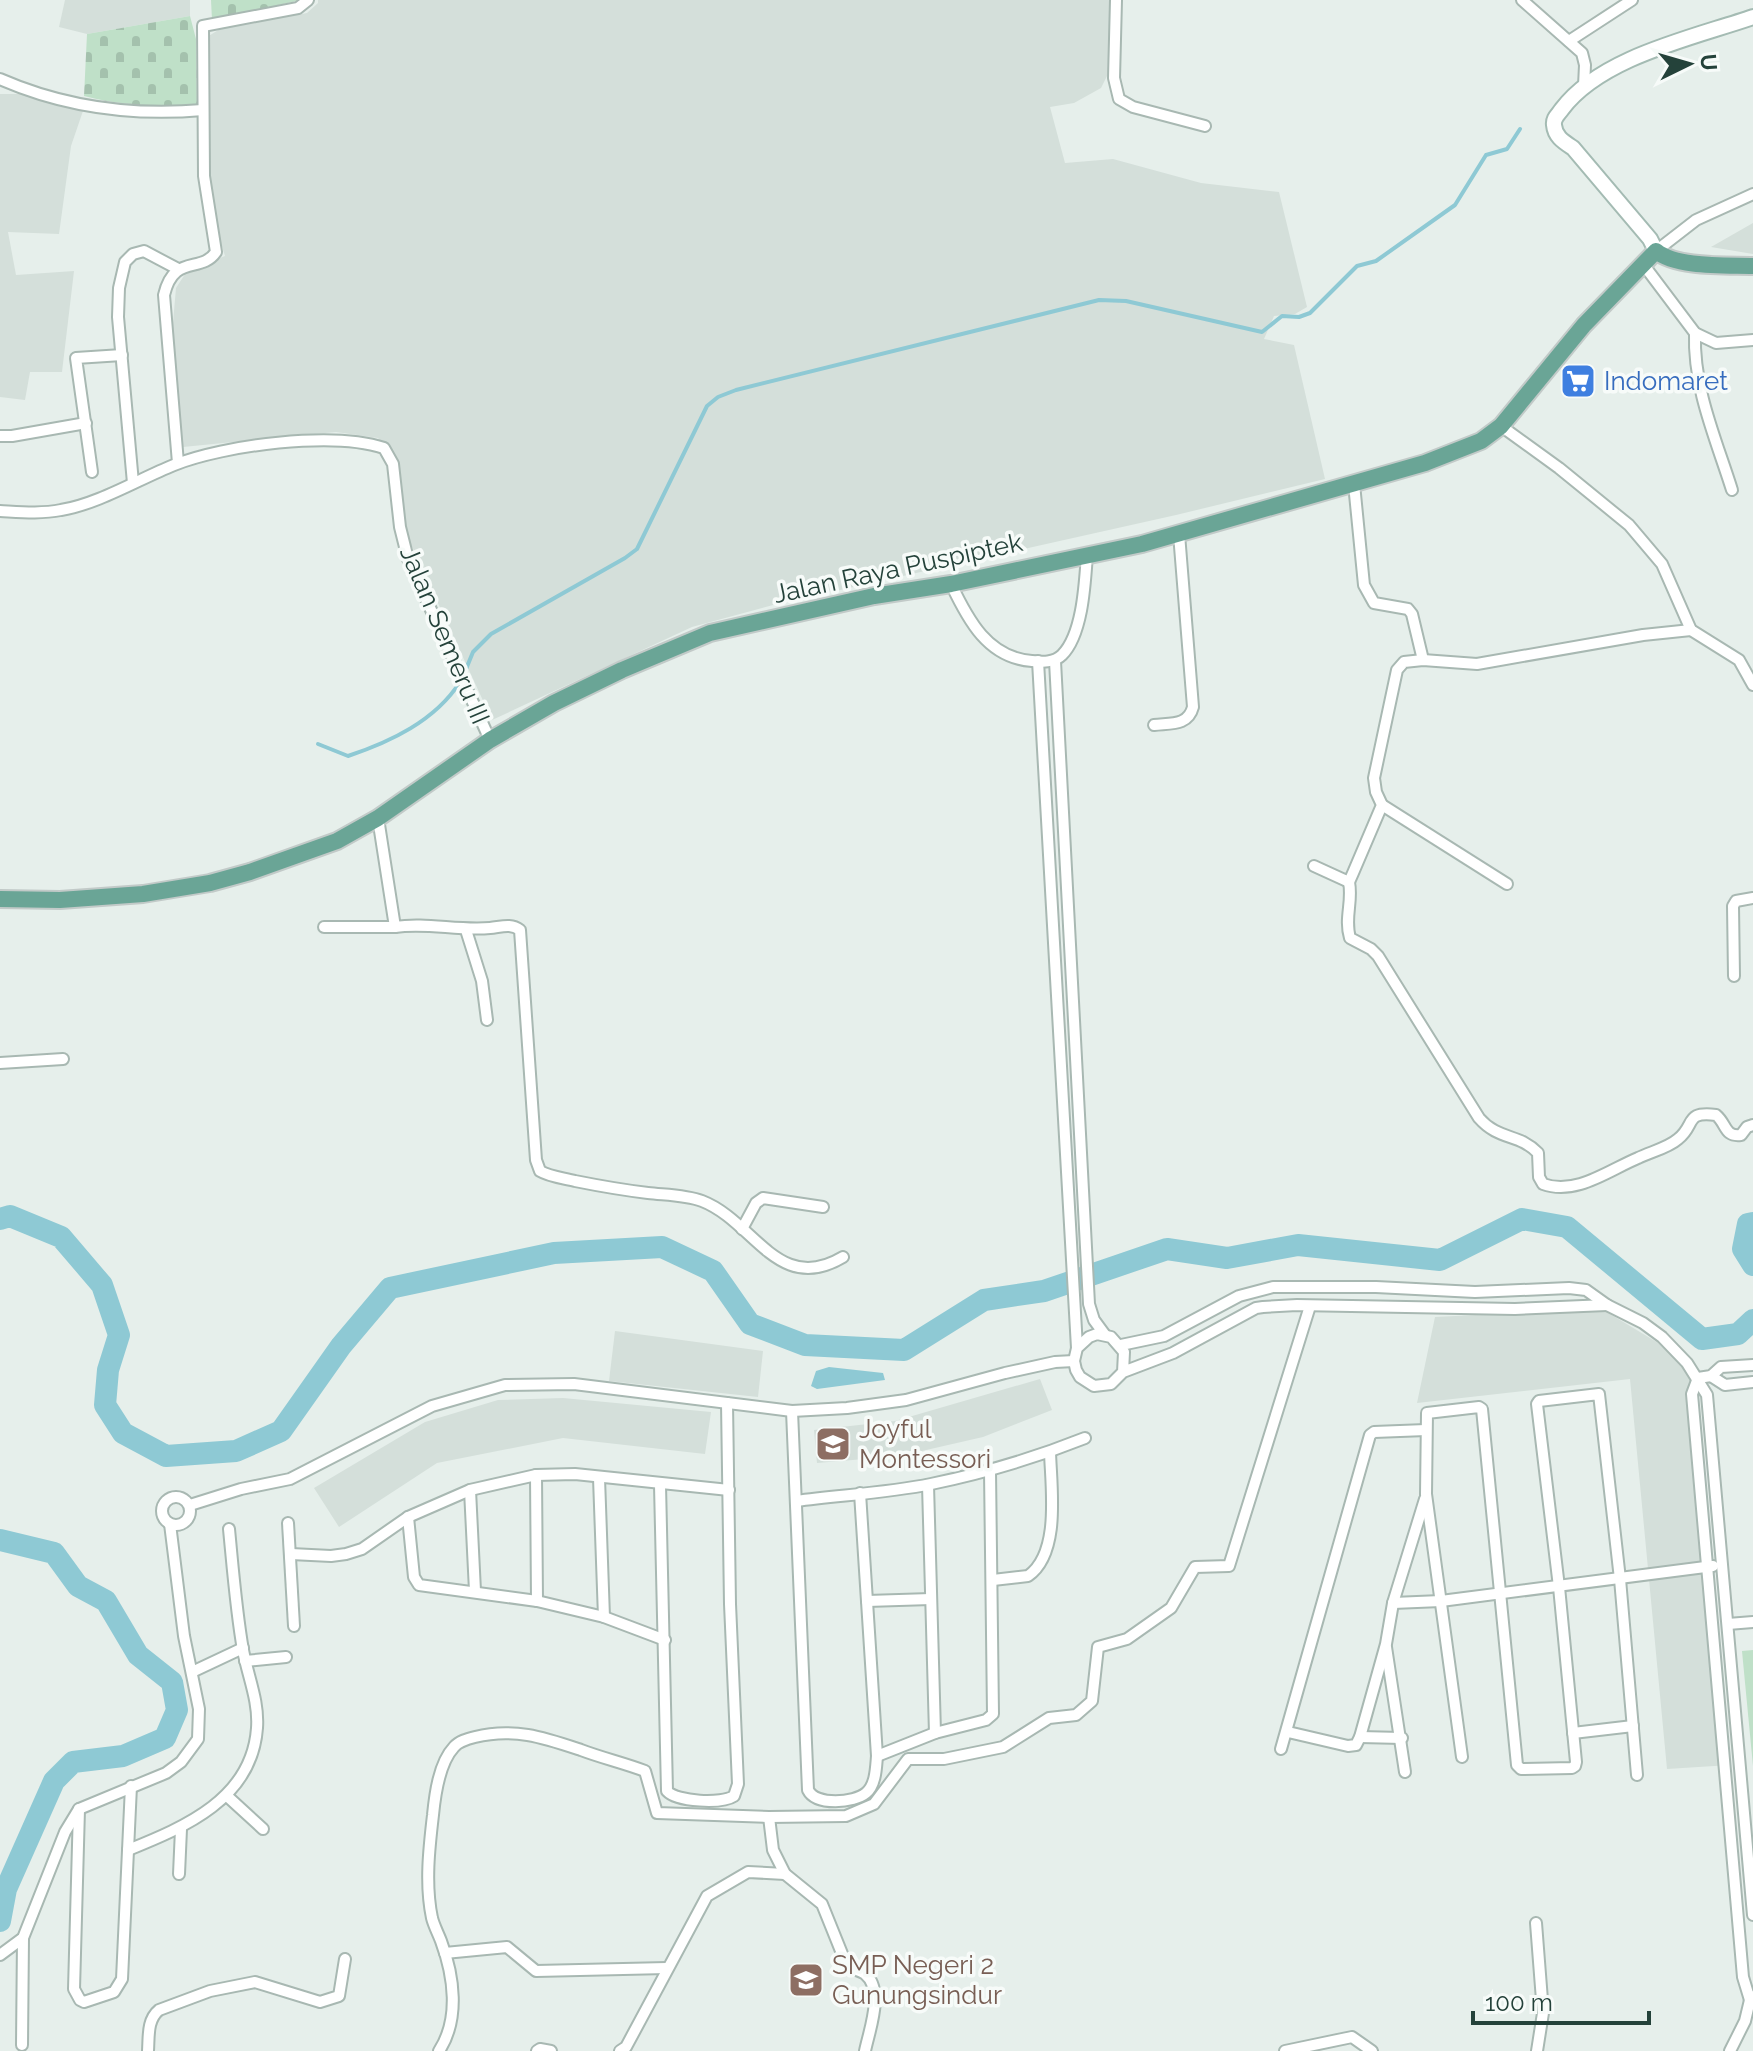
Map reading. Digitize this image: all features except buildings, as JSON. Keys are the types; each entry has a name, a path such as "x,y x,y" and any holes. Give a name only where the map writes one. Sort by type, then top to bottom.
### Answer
{"main road":[{"name":"Jalan Raya Puspiptek","path":"0,899 111,897 210,883 316,850 378,818 490,740 554,703 710,633 1179,534 1425,463 1481,441 1501,426 1584,325 1656,251"},
{"path":"1656,251 1664,257 1696,263 1753,266"}],"street":[{"path":"178,463 164,305 169,278 178,269 212,257 216,252 206,202 203,26 298,8 308,0"},
{"path":"1116,0 1114,69 1119,99 1133,107 1205,126"},
{"path":"1522,0 1584,57 1584,86"},
{"path":"1569,41 1632,0"},
{"path":"1656,251 1633,218 1555,132 1554,119 1574,93 1621,62 1753,17"},
{"path":"0,79 26,89 112,109 160,112 203,110"},
{"name":"Jalan Raya Puspiptek","path":"1656,251 1696,220 1753,194"},
{"path":"133,483 118,317 119,288 125,262 133,254 144,251 178,269"},
{"path":"1643,264 1695,333 1716,343 1753,340"},
{"path":"1695,333 1694,357 1699,387 1732,490"},
{"path":"92,472 76,358 122,355"},
{"path":"0,436 86,423"},
{"path":"1501,426 1608,506 1649,547 1662,564 1691,630 1739,660 1753,685"},
{"name":"Jalan Semeru III","path":"0,511 77,507 178,463 268,444 356,442 384,448 393,464 400,527 408,559 490,740"},
{"path":"1354,484 1364,585 1374,603 1408,609 1412,614 1423,660"},
{"path":"1154,725 1186,721 1191,717 1193,707 1179,534"},
{"path":"951,584 965,613 1001,652 1017,660 1055,661 1064,654 1080,614 1087,554"},
{"path":"1507,884 1382,805 1374,778 1397,670 1404,662 1423,660 1477,664 1643,635 1691,630"},
{"path":"1038,661 1077,1348 1074,1361 1080,1377 1094,1386 1111,1384 1123,1372 1173,1353 1256,1308 1515,1309 1607,1305"},
{"path":"1055,661 1089,1304 1094,1320 1105,1335 1121,1345 1126,1359 1123,1372"},
{"path":"1382,805 1349,882 1351,902 1346,919 1350,938 1378,956 1479,1118 1491,1131 1527,1144 1538,1153 1539,1177 1543,1184 1559,1187 1595,1179 1680,1138 1690,1119 1698,1115 1716,1115 1727,1132 1734,1136 1741,1135 1753,1125"},
{"path":"378,818 395,927"},
{"path":"1314,866 1349,882"},
{"path":"1734,976 1733,906 1736,901 1753,898"},
{"path":"324,927 412,925 466,930 512,926 521,932 536,1160 540,1171 609,1188 694,1199 719,1209 769,1253 807,1270 843,1257"},
{"path":"466,930 482,981 487,1020"},
{"path":"0,1063 63,1059"},
{"path":"742,1229 756,1203 763,1198 823,1207"},
{"path":"1121,1345 1164,1336 1239,1296 1273,1287 1376,1287 1475,1292 1586,1290 1662,1337 1687,1363 1707,1395 1753,1915"},
{"path":"1513,1291 1515,1309"},
{"path":"439,2051 454,2020 445,1953 432,1921 429,1844 439,1782 447,1754 457,1743 493,1732 520,1732 552,1739 645,1771 657,1813 846,1816 874,1804 908,1759 944,1759 1003,1747 1049,1718 1076,1715 1092,1701 1098,1647 1127,1639 1171,1608 1195,1567 1229,1566 1310,1306"},
{"path":"1077,1348 1089,1337 1105,1335"},
{"path":"190,1505 241,1489 290,1479 432,1406 505,1385 574,1384 792,1411 906,1400 1005,1373 1074,1361"},
{"path":"1698,1378 1711,1376 1721,1367 1753,1365"},
{"path":"1711,1376 1725,1385 1753,1382"},
{"path":"1698,1378 1692,1394 1743,1977 1752,1995 1745,2021 1730,2051"},
{"path":"1462,1757 1426,1494 1429,1412 1482,1409 1519,1768 1574,1767 1559,1587 1537,1404 1539,1401 1601,1396 1637,1775"},
{"path":"660,1485 667,1791 674,1798 727,1800 736,1793 738,1784 730,1604 727,1403"},
{"path":"792,1411 809,1793 815,1799 833,1802 869,1791 875,1777 877,1756 860,1493"},
{"path":"1281,1749 1370,1435 1374,1432 1426,1430"},
{"path":"796,1501 928,1485 990,1471 1085,1438"},
{"path":"993,1580 1028,1576 1039,1564 1052,1528 1050,1452"},
{"path":"877,1756 935,1733 986,1720 993,1714 990,1471"},
{"path":"291,1554 331,1556 362,1549 408,1517 470,1490 536,1475 575,1474 729,1490"},
{"path":"536,1475 537,1601"},
{"path":"599,1478 604,1617"},
{"path":"928,1485 935,1733"},
{"path":"470,1490 475,1591"},
{"path":"1288,1732 1348,1746 1356,1745 1386,1644 1393,1603 1426,1494"},
{"path":"22,2045 23,1938 65,1832 79,1809 166,1773 181,1762 198,1739 199,1709 184,1636 170,1524 162,1512 168,1499 178,1497 190,1505"},
{"path":"170,1524 185,1523 190,1515 190,1505"},
{"path":"408,1517 417,1584 537,1601 604,1617 665,1640"},
{"path":"288,1523 294,1626"},
{"path":"128,1850 181,1829 227,1796 250,1762 257,1728 254,1686 245,1661 229,1529"},
{"path":"1393,1603 1441,1601 1723,1565"},
{"path":"867,1601 931,1599"},
{"path":"1728,1624 1753,1622"},
{"path":"1386,1644 1405,1772"},
{"path":"192,1672 243,1648"},
{"path":"245,1661 286,1657"},
{"path":"1719,1699 1734,1698"},
{"path":"1573,1733 1633,1726"},
{"path":"1360,1737 1402,1738"},
{"path":"79,1809 74,1989 82,2001 114,1992 121,1983 131,1786"},
{"path":"227,1796 263,1829"},
{"path":"769,1817 773,1850 785,1874 822,1904 847,1966 865,1974 874,1989 874,2007 865,2051"},
{"path":"179,1874 181,1829"},
{"path":"620,2051 626,2047 707,1896 748,1872 785,1874"},
{"path":"1536,1923 1543,2013 1537,2051"},
{"path":"0,1955 23,1938"},
{"path":"445,1953 507,1947 536,1971 667,1968"},
{"path":"148,2051 150,2026 159,2010 210,1991 255,1982 320,2002 339,1996 345,1959"},
{"path":"1285,2051 1352,2037 1372,2051"},
{"path":"537,2051 551,2051"}],"shaded area":[{"path":"65,0 190,0 190,16 87,34 59,27"},
{"path":"318,0 1113,0 1112,66 1101,88 1074,103 1050,107 1065,163 1113,159 1201,183 1279,192 1307,307 1295,314 1274,316 1264,339 1294,345 1325,479 773,605 692,627 492,720 407,536 393,457 378,438 336,432 183,447 172,334 176,288 187,271 225,256 207,198 207,37 220,29 307,13"},
{"path":"0,94 25,94 84,108 71,146 59,234 8,232 16,275 74,271 62,372 30,372 25,400 0,397"},
{"path":"1753,223 1753,254 1711,247"},
{"path":"1605,1311 1660,1344 1689,1372 1730,1765 1667,1769 1630,1379 1417,1403 1435,1317"},
{"path":"615,1331 763,1351 758,1397 609,1381"},
{"path":"1040,1379 1052,1410 983,1437 900,1456 817,1463 814,1430 895,1421"},
{"path":"563,1398 711,1412 705,1454 563,1438 437,1463 339,1527 314,1488 425,1422 498,1400"}],"green space":[{"path":"211,0 301,0 212,20"},
{"path":"190,16 196,39 197,107 126,104 84,96 87,34"},
{"path":"1753,1650 1753,1766 1742,1651"}],"water":[{"path":"829,1367 883,1373 885,1380 817,1389 811,1386 816,1371"}],"waterway":[{"path":"464,674 473,652 491,634 637,549 707,406 718,397 1099,300 1126,301 1262,332 1282,316 1299,317 1310,313 1357,266 1376,261 1455,205 1486,155 1507,149 1520,129"},
{"path":"318,744 348,756 380,744 425,719 460,682"},
{"path":"0,1219 10,1216 61,1237 102,1285 119,1335 108,1370 105,1405 123,1433 166,1456 236,1451 281,1431 341,1346 390,1288 554,1253 662,1247 713,1271 750,1324 805,1345 904,1350 984,1300 1044,1291 1167,1249 1227,1258 1298,1245 1440,1260 1522,1219 1567,1227 1702,1339 1738,1334 1753,1320"},
{"path":"1753,1223 1748,1224 1743,1249 1753,1265"},
{"path":"0,1540 54,1553 78,1586 106,1601 138,1655 172,1682 177,1710 165,1738 123,1756 73,1762 54,1781 6,1889 0,1921"}],"place":[{"name":"Indomaret","path":"1578,381"},
{"name":"Joyful Montessori","path":"833,1444"},
{"name":"SMP Negeri 2 Gunungsindur","path":"806,1980"}]}
